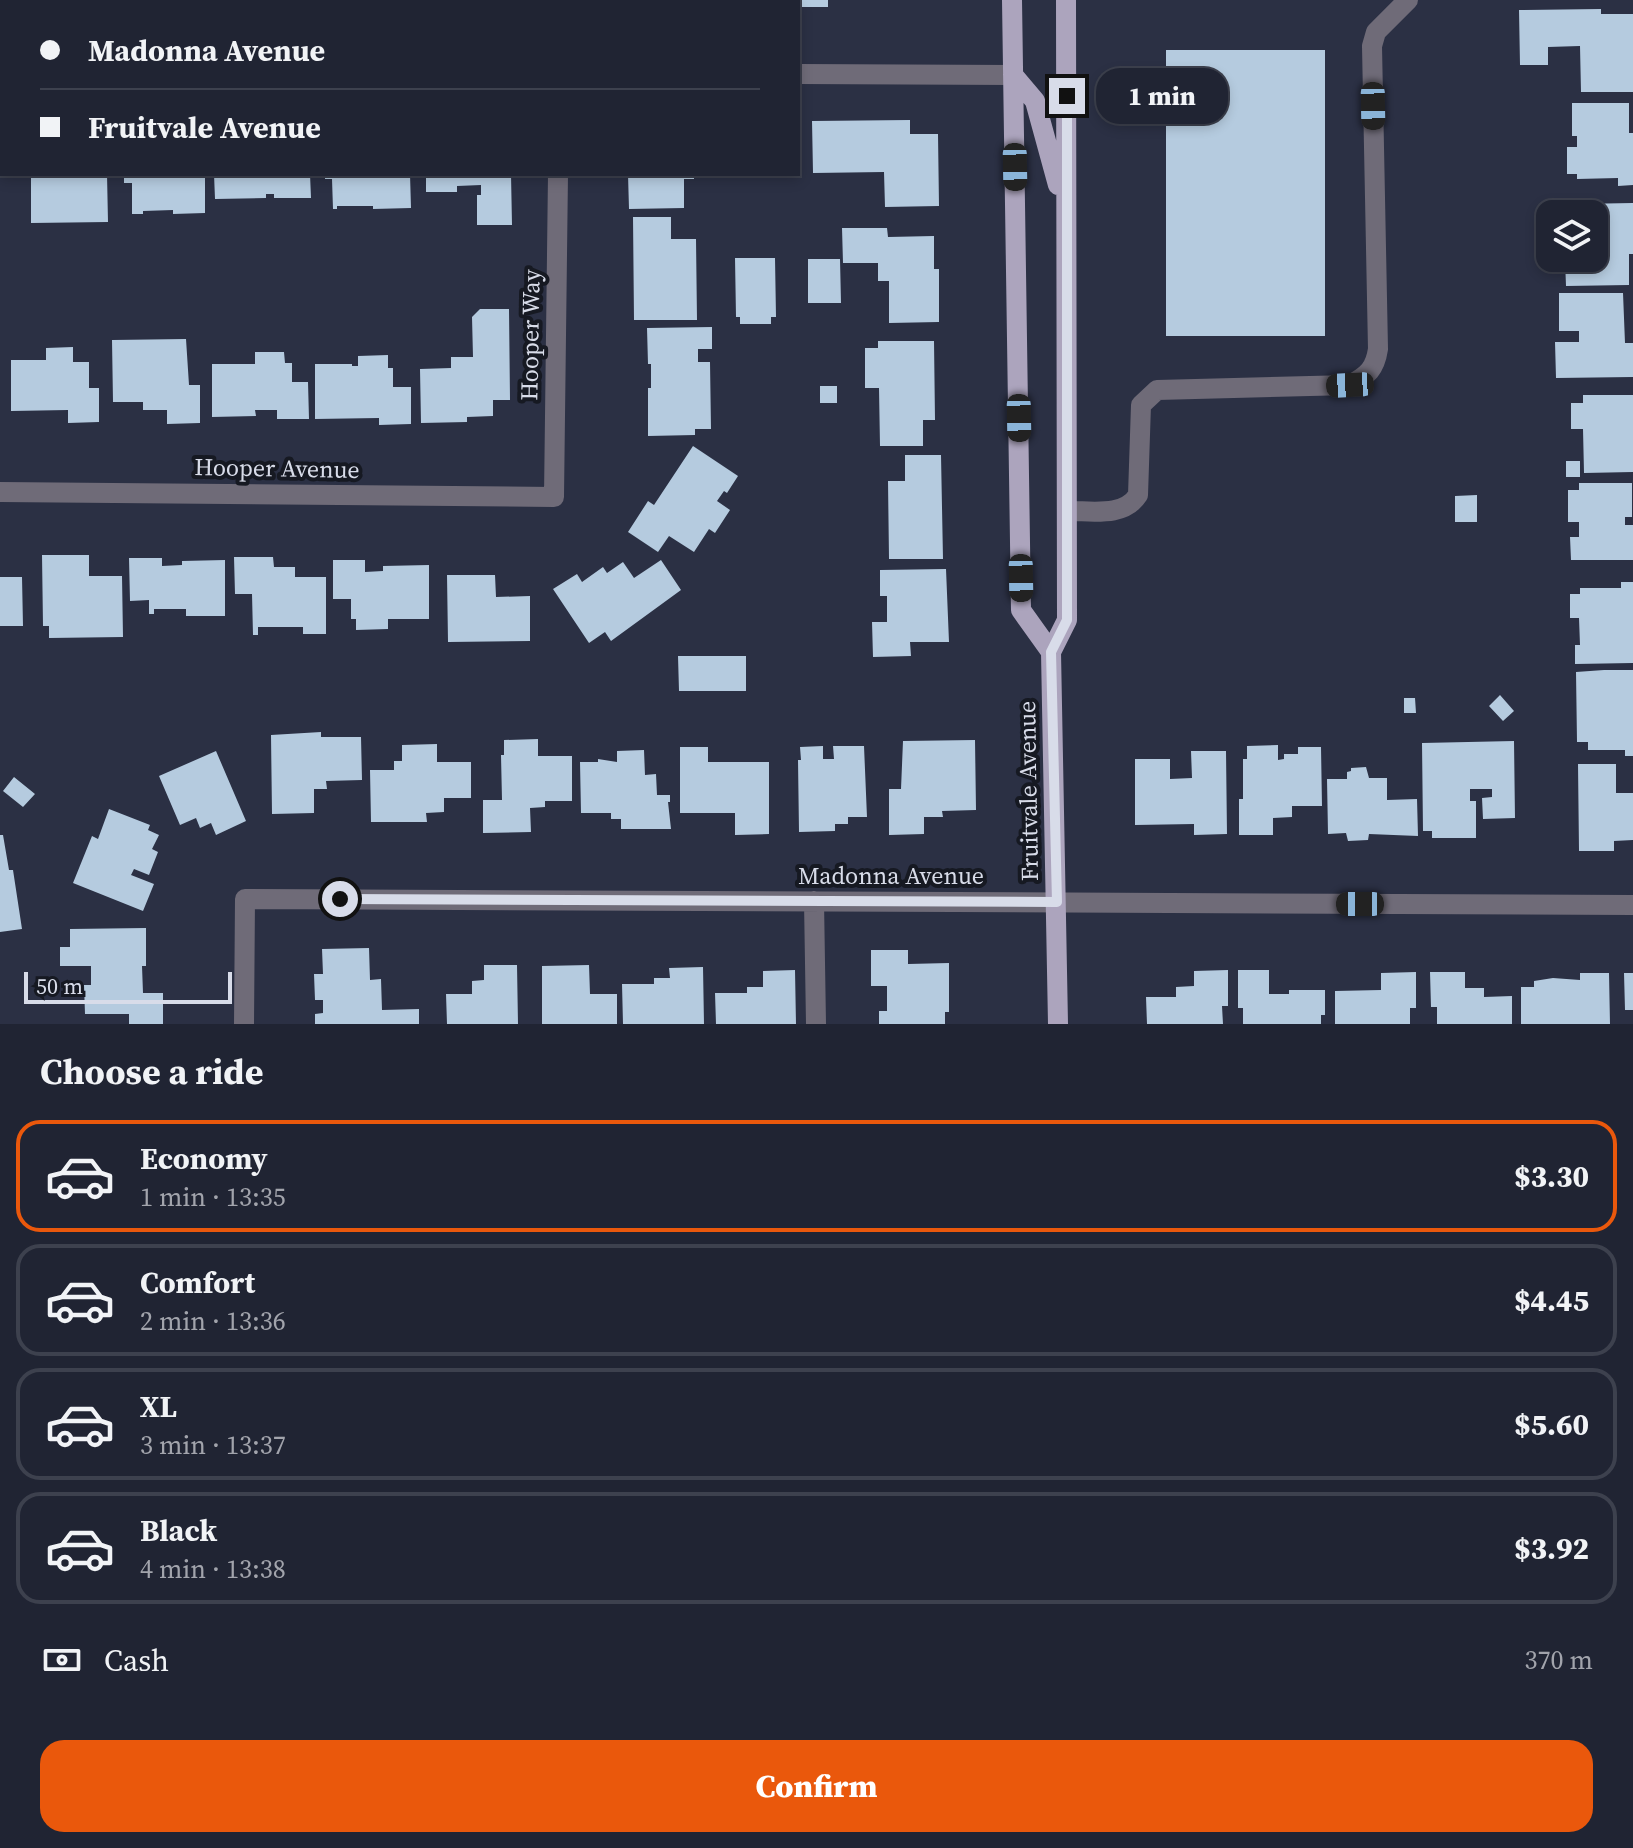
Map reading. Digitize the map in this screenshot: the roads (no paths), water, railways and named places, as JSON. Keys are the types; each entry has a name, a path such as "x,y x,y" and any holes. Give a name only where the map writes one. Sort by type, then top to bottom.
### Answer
{"main road":[{"path":"1012,0 1021,610 1051,652"},
{"name":"Fruitvale Avenue","path":"1058,1024 1051,652 1067,620 1066,0"},
{"path":"1013,75 1035,101 1053,159 1067,224"}],"street":[{"path":"1069,511 1123,510 1133,504 1138,495 1141,405 1157,390 1350,385 1367,376 1375,365 1378,349 1372,46 1376,32 1408,0"},
{"path":"800,74 1013,75"},
{"name":"Hooper Way","path":"554,497 558,176"},
{"name":"Hooper Avenue","path":"0,492 554,497"},
{"name":"Madonna Avenue","path":"244,1024 245,899 1633,905"},
{"path":"814,901 816,1024"}]}
